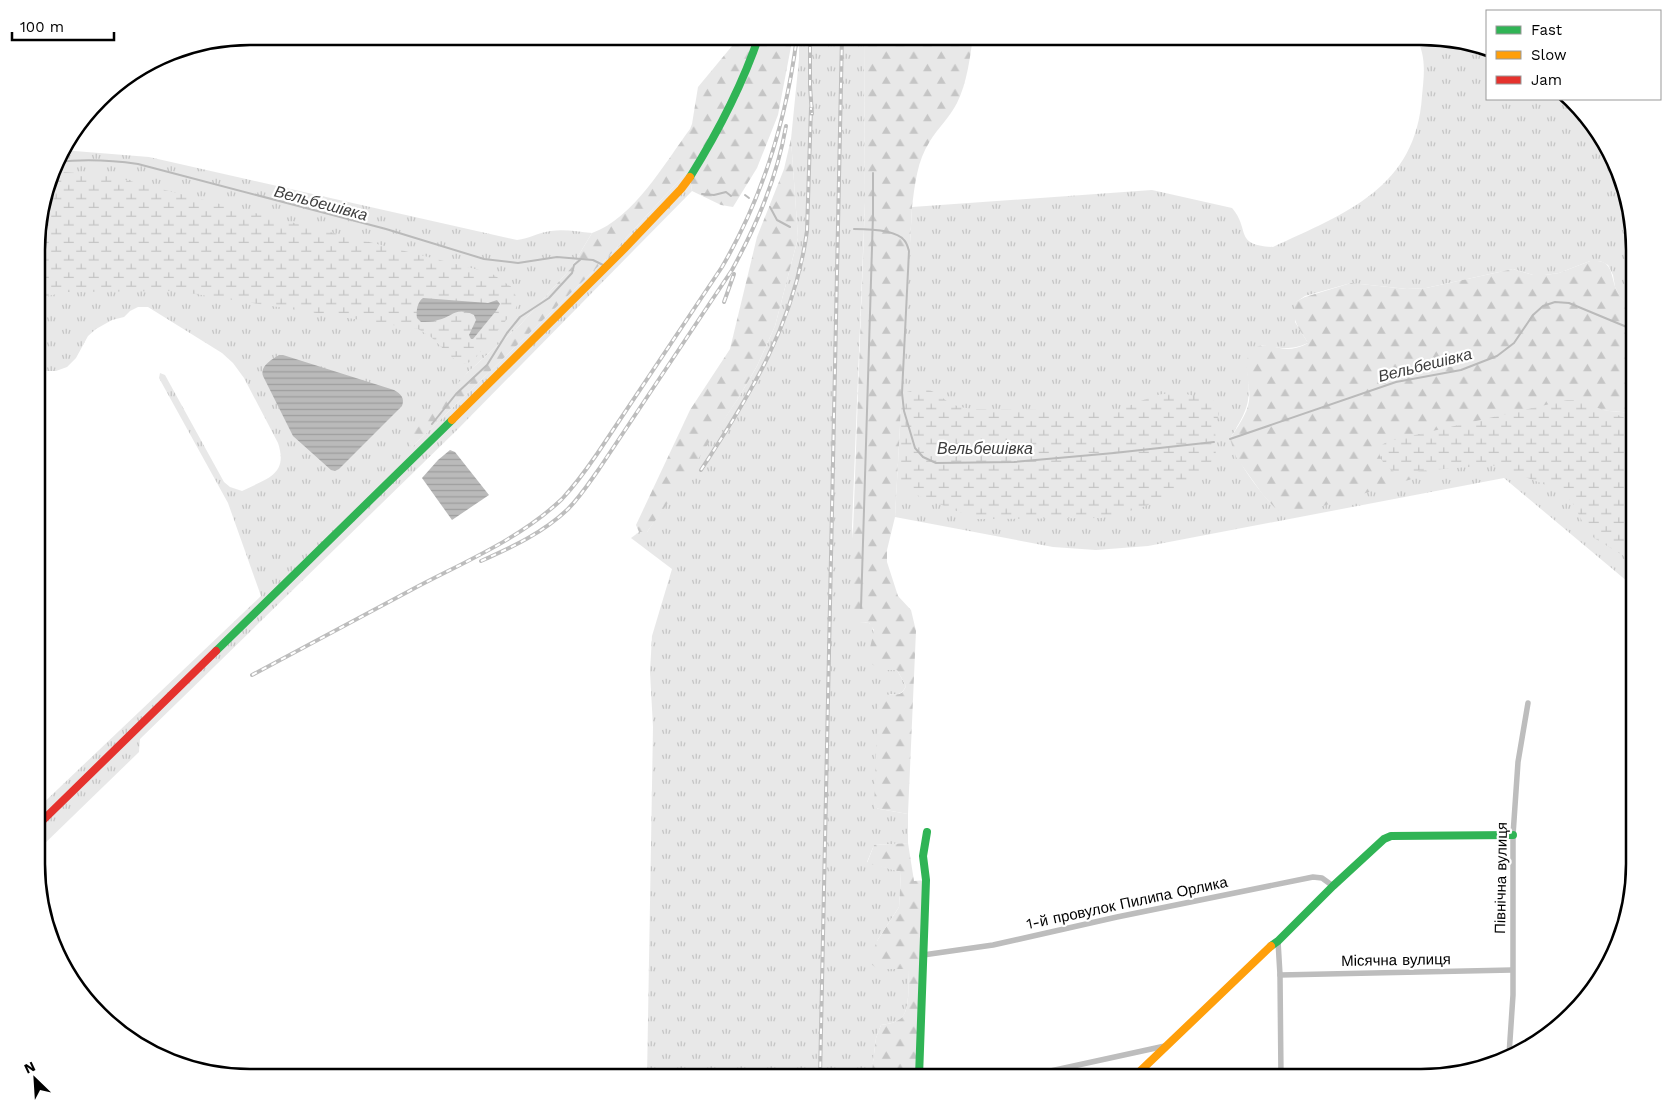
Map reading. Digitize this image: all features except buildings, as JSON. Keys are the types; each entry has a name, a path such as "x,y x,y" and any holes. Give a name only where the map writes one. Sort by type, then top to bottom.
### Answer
{"street":[{"path":"45,818 148,719 610,262 680,189 690,177 720,127 756,45"},
{"name":"Північна вулиця","path":"1509,1049 1512,996 1513,835 1518,762 1528,703"},
{"path":"919,1069 926,880 923,856 927,832"},
{"path":"1142,1069 1264,951 1278,941 1333,886 1387,837 1513,835"},
{"name":"1-й провулок Пилипа Орлика","path":"923,955 993,945 1126,915 1313,877 1322,878 1333,886"},
{"path":"1278,941 1281,1069"},
{"name":"Місячна вулиця","path":"1280,975 1512,970"},
{"path":"1063,1069 1166,1046"}],"green space":[{"path":"791,45 778,115 757,168 733,207 721,205 692,191 690,177 686,173 611,254 411,448 408,438 468,372 520,325 571,268 592,233 607,226 635,203 659,173 690,129 698,87 732,46"},
{"path":"799,45 864,45 865,202 852,527 860,622 869,623 872,626 885,670 897,670 906,686 900,693 890,694 874,808 908,814 908,843 874,845 867,862 901,872 899,907 877,941 877,969 908,968 906,1010 900,1019 881,1025 876,1038 872,1069 647,1069 653,727 650,672 652,636 672,569 631,538 639,532 647,532 739,397 757,366 775,326 798,238 791,139"},
{"path":"864,45 972,45 968,70 957,103 930,141 922,157 917,173 912,207 895,517 887,550 887,562 898,596 911,610 916,631 908,814 874,808 878,704 886,695 900,694 906,686 897,670 880,670 872,664 870,648 874,630 869,623 855,621 850,614 865,202"},
{"path":"1420,45 1435,45 1486,56 1486,100 1560,100 1584,125 1605,159 1619,197 1626,236 1626,304 1615,287 1613,275 1608,265 1600,261 1590,261 1559,273 1533,275 1513,269 1426,288 1407,289 1351,283 1305,296 1296,302 1295,322 1308,343 1290,348 1261,345 1247,369 1249,390 1247,406 1241,421 1230,439 1238,458 1249,475 1274,507 1573,408 1626,412 1626,580 1504,478 1148,546 1096,550 1053,547 895,517 912,207 1152,190 1232,208 1238,216 1247,240 1261,246 1273,247 1351,209 1373,193 1391,175 1406,154 1417,128 1424,65"},
{"path":"791,139 798,238 775,326 757,366 739,397 685,479 647,532 639,532 636,525 690,410 730,349 757,237 784,169"},
{"path":"70,151 149,157 517,240 556,230 592,233 571,268 520,325 468,372 411,448 611,254 686,173 690,177 692,191 458,429 140,739 139,752 45,843 45,801 261,596 228,503 159,378 160,373 165,375 224,482 230,487 242,491 273,475 278,470 281,454 278,443 244,378 233,363 222,353 148,307 138,307 124,317 112,320 96,329 88,336 76,358 67,367 56,371 45,371 45,236 52,197"},
{"path":"61,172 118,178 491,273 513,288 518,303 473,361 459,364 431,337 418,329 176,291 67,292 45,297 45,236 52,197"},
{"path":"1590,261 1603,262 1609,268 1616,289 1626,303 1626,412 1573,408 1488,456 1293,515 1283,513 1274,507 1236,457 1230,439 1248,406 1247,362 1252,350 1262,345 1289,349 1308,343 1295,319 1295,302 1305,297 1351,283 1407,289 1426,288 1513,269 1533,275 1559,273"},
{"path":"921,389 933,392 950,403 974,409 1112,411 1157,395 1173,393 1197,396 1213,400 1218,409 1215,429 1216,452 1207,469 1182,490 1149,505 1132,510 1101,518 977,519 909,492 903,486 900,477 899,457 902,393"},
{"path":"1567,400 1576,400 1626,418 1626,557 1594,538 1584,525 1574,505 1567,497 1551,487 1491,465 1396,473 1386,465 1379,453 1383,444 1389,441"},
{"path":"908,843 914,881 926,880 919,1069 872,1069 876,1038 881,1025 896,1021 904,1015 908,996 908,969 877,969 869,962 877,941 899,907 901,872 867,863 874,845"}],"shaded area":[{"path":"423,298 488,303 497,300 500,304 473,339 471,339 469,335 476,320 474,315 458,312 436,321 421,322 417,318 417,310 419,302"},
{"path":"279,355 394,390 402,396 402,406 339,469 331,470 293,436 263,376 262,372 265,366"},
{"path":"450,450 455,452 489,495 452,520 422,478"}],"waterway":[{"name":"Вельбешівка","path":"65,161 97,160 138,164 386,229 484,259 518,263 557,257 593,260 603,265"},
{"path":"861,608 873,173"},
{"name":"Вельбешівка","path":"702,194 714,195 726,192 731,196"},
{"name":"Вельбешівка","path":"745,195 749,198"},
{"name":"Вельбешівка","path":"770,207 777,220 790,227"},
{"name":"Вельбешівка","path":"854,229 895,234 905,241 909,251 902,393 904,411 915,448 923,457 936,463 1014,462 1214,442"},
{"name":"Вельбешівка","path":"432,424 456,394 487,365 507,333 520,317 549,298 572,273 574,265 581,259"},
{"name":"Вельбешівка","path":"1230,439 1396,382 1461,370 1497,356 1514,343 1533,315 1543,306 1555,302 1569,303 1626,327"}],"railway":[{"path":"252,675 510,538 546,513 562,499 585,472 722,267 737,240 750,213 771,156 787,96 796,45"},
{"path":"810,45 812,114"},
{"path":"820,1069 842,45"},
{"path":"701,470 753,386 768,357 792,297 801,265 807,231 811,108"},
{"path":"481,561 527,539 558,518 576,500 599,469 732,270 750,235 772,182 786,126"},
{"path":"724,302 734,274"}],"traffic: fast":[{"path":"690,177 729,108 756,45"},
{"path":"216,651 452,420"},
{"path":"919,1069 926,880 923,856 927,832"},
{"path":"1271,946 1384,839 1391,836 1513,835"}],"traffic: slow":[{"path":"452,420 624,249 690,177"},
{"path":"1142,1069 1271,946"}],"traffic: jam":[{"path":"45,818 216,651"}]}
